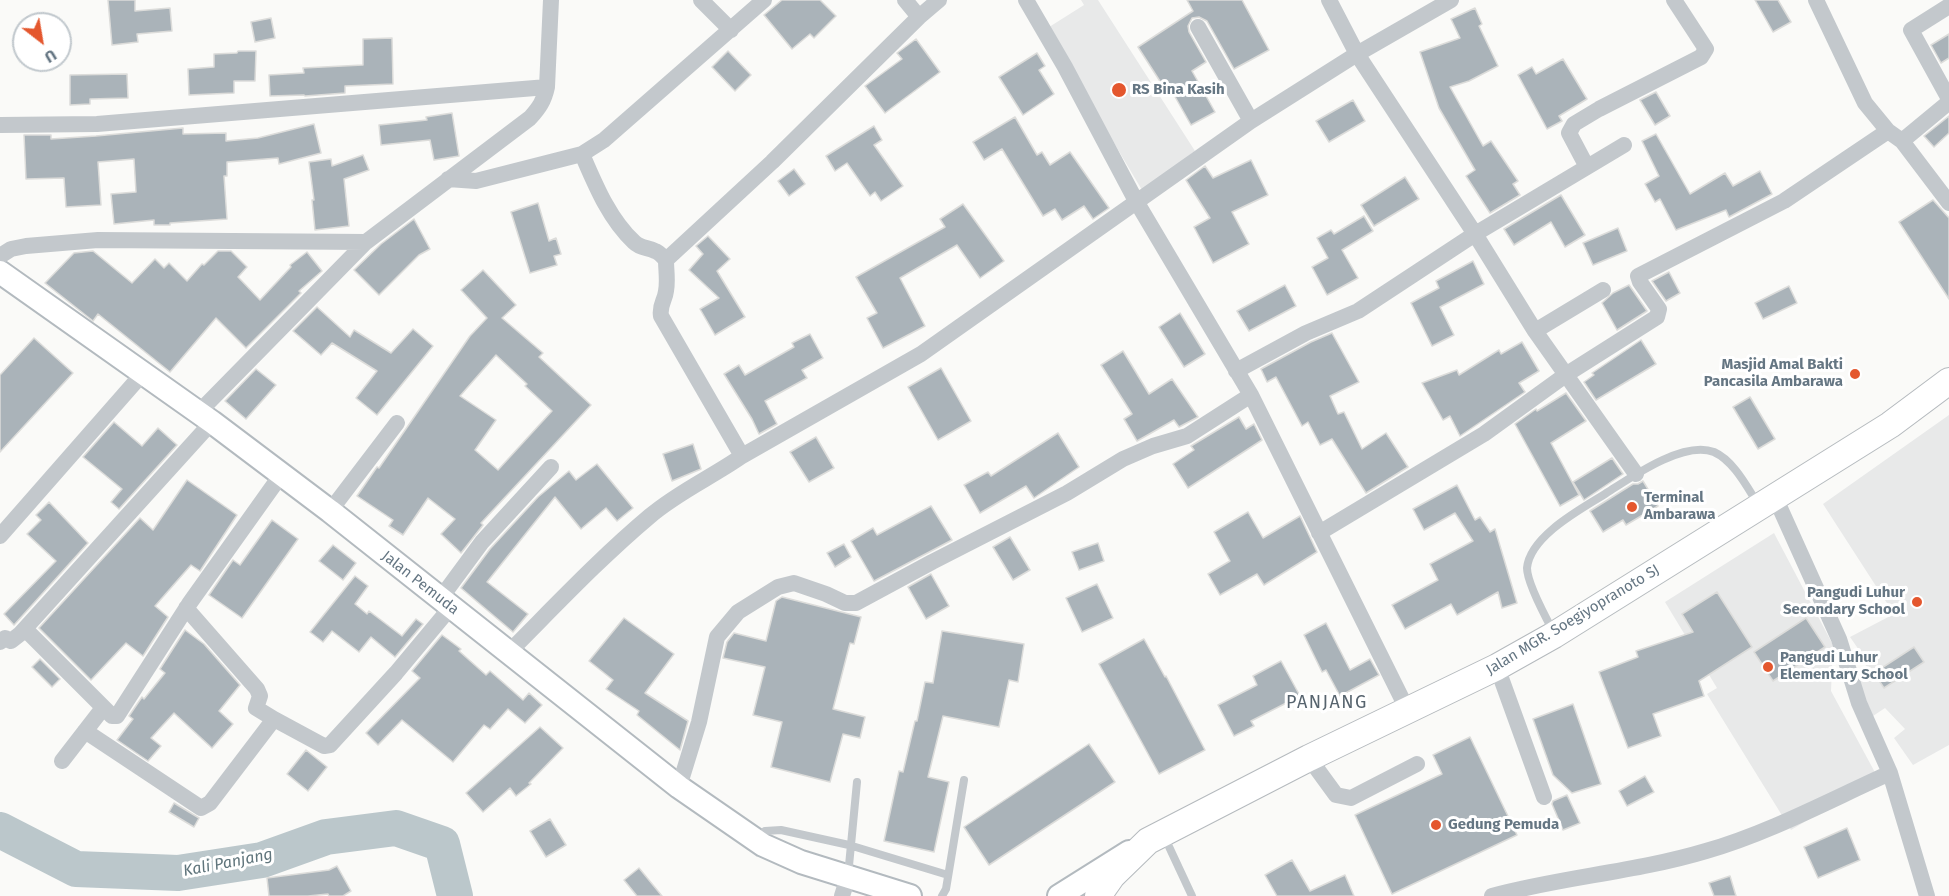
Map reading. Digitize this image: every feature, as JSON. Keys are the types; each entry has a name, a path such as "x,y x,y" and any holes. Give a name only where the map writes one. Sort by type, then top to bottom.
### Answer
{"main road":[{"name":"Jalan Pemuda","path":"0,272 205,417 330,511 679,787 763,845 845,886 910,896"},
{"name":"Jalan MGR. Soegiyopranoto SJ","path":"1098,896 1112,876 1155,837 1407,709 1497,668 1890,425 1949,381"},
{"path":"1059,896 1111,861 1155,837"}],"street":[{"path":"2,636 11,641 25,629 205,417 366,242 530,118 540,108 547,87 551,0"},
{"path":"702,0 731,30"},
{"path":"448,179 476,182 582,154 604,140 764,0"},
{"path":"905,0 919,17"},
{"path":"666,260 772,162 939,0"},
{"path":"1026,0 1065,67 1136,201 1251,395 1407,709"},
{"path":"1329,0 1357,54 1475,234 1535,331 1636,474"},
{"path":"508,652 576,584 650,516 672,499 742,456 921,354 1251,121 1357,54 1451,0"},
{"path":"1587,167 1569,133 1574,124 1701,57 1706,50 1674,0"},
{"path":"1816,0 1865,103 1949,203"},
{"path":"1319,532 1484,434 1567,374 1658,316 1659,309 1638,276 1784,201 1948,104 1949,99 1911,30 1949,6"},
{"path":"1198,27 1251,121"},
{"path":"0,125 97,124 547,87"},
{"path":"1236,371 1306,333 1358,311 1475,234 1624,145"},
{"path":"582,154 598,190 618,224 635,243 645,249 657,251 666,260 667,286 666,296 660,308 661,316 742,456"},
{"path":"0,256 11,249 26,246 98,240 366,242"},
{"path":"1535,331 1603,290"},
{"path":"0,536 144,372"},
{"path":"679,787 699,722 717,637 738,612 778,587 794,583 845,603 856,603 1067,493 1123,459 1153,446 1187,436 1251,395"},
{"path":"330,511 398,423"},
{"path":"186,608 257,689 260,696 256,708 324,746 330,745 396,673 446,603 482,542 551,467"},
{"path":"25,629 103,708 112,716 117,716 186,608 281,475"},
{"path":"1767,502 1839,639 1859,703 1890,772 1927,896"},
{"path":"1497,668 1544,797"},
{"path":"62,761 103,708"},
{"path":"85,731 201,808 210,802 274,719"},
{"path":"1309,758 1336,795 1351,798 1417,764"},
{"path":"1492,896 1707,851 1780,823 1890,772"}],"lane":[{"path":"1554,634 1542,610 1527,569 1532,553 1560,523 1636,474 1660,461 1683,453 1699,450 1714,452 1767,502"},
{"path":"942,896 948,875 964,780"},
{"path":"845,886 857,782"},
{"path":"763,845 765,831 781,830 849,845 948,875"},
{"path":"1155,837 1192,896"}],"shaded area":[{"name":"RS Bina Kasih","path":"1081,0 1098,0 1195,151 1142,190 1046,29 1084,5"},
{"name":"Pangudi Luhur Secondary School","path":"1949,415 1949,745 1913,765 1894,738 1905,729 1885,708 1873,716 1856,677 1868,663 1850,637 1894,614 1823,504"},
{"name":"Pangudi Luhur Elementary School","path":"1774,533 1833,645 1831,691 1878,778 1791,830 1707,694 1717,688 1665,602"}],"building":[{"path":"108,0 135,0 135,11 170,8 172,31 137,34 138,42 112,45"},
{"path":"782,0 820,0 836,16 814,38 810,34 792,49 764,15"},
{"path":"1187,0 1242,0 1269,50 1234,69 1207,21 1199,17 1192,18 1188,26 1189,32 1206,62 1192,71 1215,112 1191,125 1169,86 1165,89 1138,47 1193,11"},
{"path":"1755,0 1778,0 1791,22 1773,32"},
{"path":"1475,8 1482,24 1479,26 1498,66 1469,81 1450,87 1483,146 1491,141 1518,181 1513,184 1520,195 1490,213 1466,176 1475,170 1439,108 1420,52 1460,38 1451,19"},
{"path":"271,18 275,38 255,42 251,22"},
{"path":"1949,34 1949,58 1941,63 1931,45"},
{"path":"392,38 393,84 345,86 345,93 270,96 269,75 304,73 303,68 363,65 363,39"},
{"path":"916,39 940,72 885,113 865,86 902,59 897,53"},
{"path":"238,51 256,51 255,81 234,81 234,93 189,95 188,69 214,67 214,54 237,53"},
{"path":"728,51 751,75 735,91 712,67"},
{"path":"1037,53 1045,66 1039,70 1054,94 1023,115 999,77"},
{"path":"1563,59 1587,99 1559,116 1562,121 1547,129 1518,75 1532,67 1536,74"},
{"path":"127,74 128,98 90,99 90,104 70,105 70,75"},
{"path":"1656,92 1670,116 1655,125 1640,100"},
{"path":"1353,100 1365,121 1329,142 1316,121"},
{"path":"452,113 459,156 434,160 430,140 381,145 379,125 427,120 426,117"},
{"path":"1949,116 1949,133 1934,147 1924,136"},
{"path":"1015,117 1037,155 1042,152 1050,165 1070,152 1109,208 1093,219 1084,206 1062,220 1055,209 1043,216 1002,149 984,160 973,142"},
{"path":"314,124 321,153 279,164 278,158 227,162 227,176 224,176 227,219 170,223 170,225 154,225 154,220 114,224 111,194 136,192 134,159 98,162 101,205 66,207 64,178 26,179 24,135 51,135 51,139 183,128 183,134 226,133 226,141 258,138"},
{"path":"874,126 882,140 874,145 903,186 881,201 875,192 870,196 847,163 835,171 826,156"},
{"path":"1656,134 1690,194 1725,173 1733,186 1760,171 1772,194 1729,217 1726,210 1676,230 1660,199 1655,202 1645,184 1659,176 1642,141"},
{"path":"363,155 369,170 344,179 349,226 315,230 309,162 331,159 332,166"},
{"path":"1251,160 1268,195 1232,212 1249,244 1213,263 1194,227 1210,218 1186,180 1205,166 1213,178"},
{"path":"794,169 805,184 789,196 778,181"},
{"path":"1405,177 1419,199 1374,226 1361,205"},
{"path":"1561,195 1585,235 1565,247 1551,222 1514,245 1504,229"},
{"path":"1933,200 1949,218 1949,299 1899,222"},
{"path":"538,203 549,241 556,238 561,254 554,256 557,265 530,273 511,212"},
{"path":"963,204 1004,261 980,278 957,245 900,278 925,326 883,348 867,318 877,313 856,277 945,227 940,219"},
{"path":"1364,216 1373,231 1342,250 1358,278 1327,295 1312,267 1328,258 1317,238 1331,230 1334,234"},
{"path":"414,219 430,249 419,255 379,295 354,270 381,244"},
{"path":"1618,228 1627,251 1593,265 1583,243"},
{"path":"708,236 730,259 717,271 745,317 715,335 700,309 719,298 689,270 703,254 696,246"},
{"path":"93,251 132,283 155,259 164,268 169,263 187,281 218,251 231,251 247,267 238,277 260,300 291,267 290,265 307,252 322,271 299,291 301,293 246,348 216,318 170,372 98,314 93,321 45,283 74,253"},
{"path":"1473,261 1484,284 1440,307 1454,335 1432,346 1411,303 1439,288 1436,281"},
{"path":"483,270 516,305 502,318 543,353 539,357 591,405 481,523 483,525 461,553 441,534 455,519 428,498 403,535 389,526 393,520 357,496 377,467 379,468 470,336 487,318 461,290","holes":["496,355 527,384 525,386 552,411 498,470 475,450 496,420 460,396"]},
{"path":"1669,272 1680,293 1666,301 1652,281"},
{"path":"1285,285 1296,306 1249,331 1237,311"},
{"path":"1629,285 1647,311 1617,330 1602,303 1613,293"},
{"path":"1789,286 1797,303 1763,319 1755,303"},
{"path":"317,307 350,337 354,330 391,353 413,329 433,346 377,415 356,398 377,371 332,343 321,355 293,331"},
{"path":"1180,313 1205,354 1184,367 1159,327"},
{"path":"1332,333 1359,382 1330,396 1338,414 1344,412 1362,449 1386,433 1408,467 1366,493 1332,439 1320,445 1308,422 1302,426 1276,377 1267,382 1261,369"},
{"path":"810,334 823,358 802,370 807,378 765,401 777,424 759,434 724,374 739,365 745,375 794,347 792,343"},
{"path":"34,338 73,373 0,452 0,375"},
{"path":"1641,340 1656,364 1596,400 1584,382 1594,375 1592,373"},
{"path":"1522,342 1539,371 1519,383 1525,392 1460,436 1450,416 1443,420 1422,383 1457,370 1459,375 1499,350 1501,354"},
{"path":"1123,351 1149,394 1172,379 1198,417 1179,427 1174,420 1137,441 1124,419 1132,414 1101,365"},
{"path":"941,368 971,421 938,440 908,387"},
{"path":"256,369 276,385 246,419 225,401"},
{"path":"1566,393 1586,421 1551,443 1579,495 1560,506 1515,424 1536,409 1537,411"},
{"path":"1750,397 1775,439 1758,449 1733,407"},
{"path":"1239,417 1246,429 1254,424 1262,440 1188,488 1173,464 1194,450 1191,446"},
{"path":"114,422 142,446 158,428 177,445 119,509 111,502 122,489 83,457"},
{"path":"1058,433 1079,467 1034,498 1026,486 980,513 964,485 988,472 991,476"},
{"path":"816,437 834,468 809,482 790,452"},
{"path":"693,444 701,469 672,481 663,454"},
{"path":"1612,458 1623,474 1584,500 1573,482"},
{"path":"597,464 633,508 617,521 606,508 581,529 555,497 487,582 528,614 513,632 461,588 490,549 538,497 569,471 576,480"},
{"path":"187,480 237,515 200,571 191,565 155,606 168,617 143,656 126,643 91,680 39,628 140,518 153,530"},
{"path":"1643,481 1658,506 1626,525 1623,520 1603,532 1590,511 1633,484"},
{"path":"1457,485 1475,520 1480,517 1490,532 1495,529 1517,603 1502,608 1498,592 1457,615 1451,604 1405,629 1392,605 1438,580 1430,564 1473,541 1455,513 1424,530 1413,509"},
{"path":"49,502 88,543 14,625 4,614 56,561 27,534 41,520 36,515"},
{"path":"931,506 952,540 874,581 851,541 873,528 877,535"},
{"path":"1248,512 1263,538 1300,516 1317,552 1264,585 1257,574 1220,595 1208,574 1230,561 1214,532"},
{"path":"272,520 298,539 242,618 209,595 233,560 240,565"},
{"path":"1010,537 1030,570 1013,580 993,547"},
{"path":"1098,543 1104,561 1079,570 1072,552"},
{"path":"844,544 851,557 835,567 827,553"},
{"path":"333,545 356,563 343,580 319,561"},
{"path":"931,574 949,606 926,619 908,587"},
{"path":"355,576 368,586 355,604 367,614 369,611 402,636 416,619 423,624 395,657 371,637 359,652 332,631 323,642 310,632"},
{"path":"1097,584 1113,618 1082,632 1066,598"},
{"path":"1717,592 1752,647 1699,681 1704,696 1653,714 1661,736 1628,748 1599,672 1638,657 1636,651 1693,632 1682,614"},
{"path":"782,597 861,617 854,644 850,643 833,709 865,717 860,738 843,734 830,782 771,767 782,722 753,715 765,667 723,658 727,642 734,633 766,641 776,601"},
{"path":"624,618 674,654 645,693 688,721 680,750 637,715 639,711 606,689 613,680 589,661"},
{"path":"1806,618 1825,647 1773,681 1754,652"},
{"path":"1326,623 1350,670 1370,659 1379,675 1340,696 1326,670 1322,672 1304,635"},
{"path":"185,630 204,644 240,685 219,711 233,724 212,748 174,713 151,738 161,746 148,761 117,740 133,719 129,716 142,697 144,699 165,673 160,669"},
{"path":"942,631 1024,644 1018,682 1009,680 999,727 943,716 928,777 949,782 934,852 884,841 899,771 903,772 925,682 933,683"},
{"path":"442,635 461,649 459,651 486,675 490,671 523,700 529,693 542,705 525,723 508,709 490,729 484,725 453,762 402,720 378,745 366,733 420,678 412,671"},
{"path":"1144,639 1205,750 1159,774 1099,664"},
{"path":"1914,647 1924,662 1884,688 1874,673"},
{"path":"40,659 60,679 52,687 32,667"},
{"path":"1281,661 1300,696 1251,721 1254,726 1234,736 1218,705 1257,685 1253,676"},
{"path":"1573,704 1601,784 1572,793 1553,775 1533,719"},
{"path":"540,727 563,748 529,783 531,784 516,796 510,788 483,812 466,793"},
{"name":"Gedung Pemuda","path":"1470,737 1517,835 1392,894 1355,815 1442,774 1433,755"},
{"path":"1089,744 1115,782 989,865 964,827"},
{"path":"306,750 327,767 308,791 287,774"},
{"path":"1645,776 1654,792 1627,806 1619,791"},
{"path":"1567,795 1580,823 1563,830 1552,804 1553,801"},
{"path":"174,803 199,818 194,827 169,812"},
{"path":"550,819 566,845 546,857 530,831"},
{"path":"1847,828 1860,860 1818,878 1804,847"},
{"path":"1292,860 1310,891 1345,875 1354,896 1277,896 1265,875"},
{"path":"337,866 351,891 343,896 329,896 328,894 269,896 267,878 329,870"},
{"path":"639,868 662,896 637,896 624,880"},
{"path":"1730,876 1736,896 1714,896 1709,883"}],"waterway":[{"name":"Kali Panjang","path":"0,830 76,869 178,873 262,860 326,837 396,828 442,844 455,896"}],"place":[{"name":"RS Bina Kasih","path":"1119,90"},
{"name":"Masjid Amal Bakti Pancasila Ambarawa","path":"1855,374"},
{"name":"Terminal Ambarawa","path":"1632,507"},
{"name":"Pangudi Luhur Secondary School","path":"1917,602"},
{"name":"Pangudi Luhur Elementary School","path":"1768,667"},
{"name":"Gedung Pemuda","path":"1436,825"}],"district":[{"name":"PANJANG","path":"1327,703"}]}
